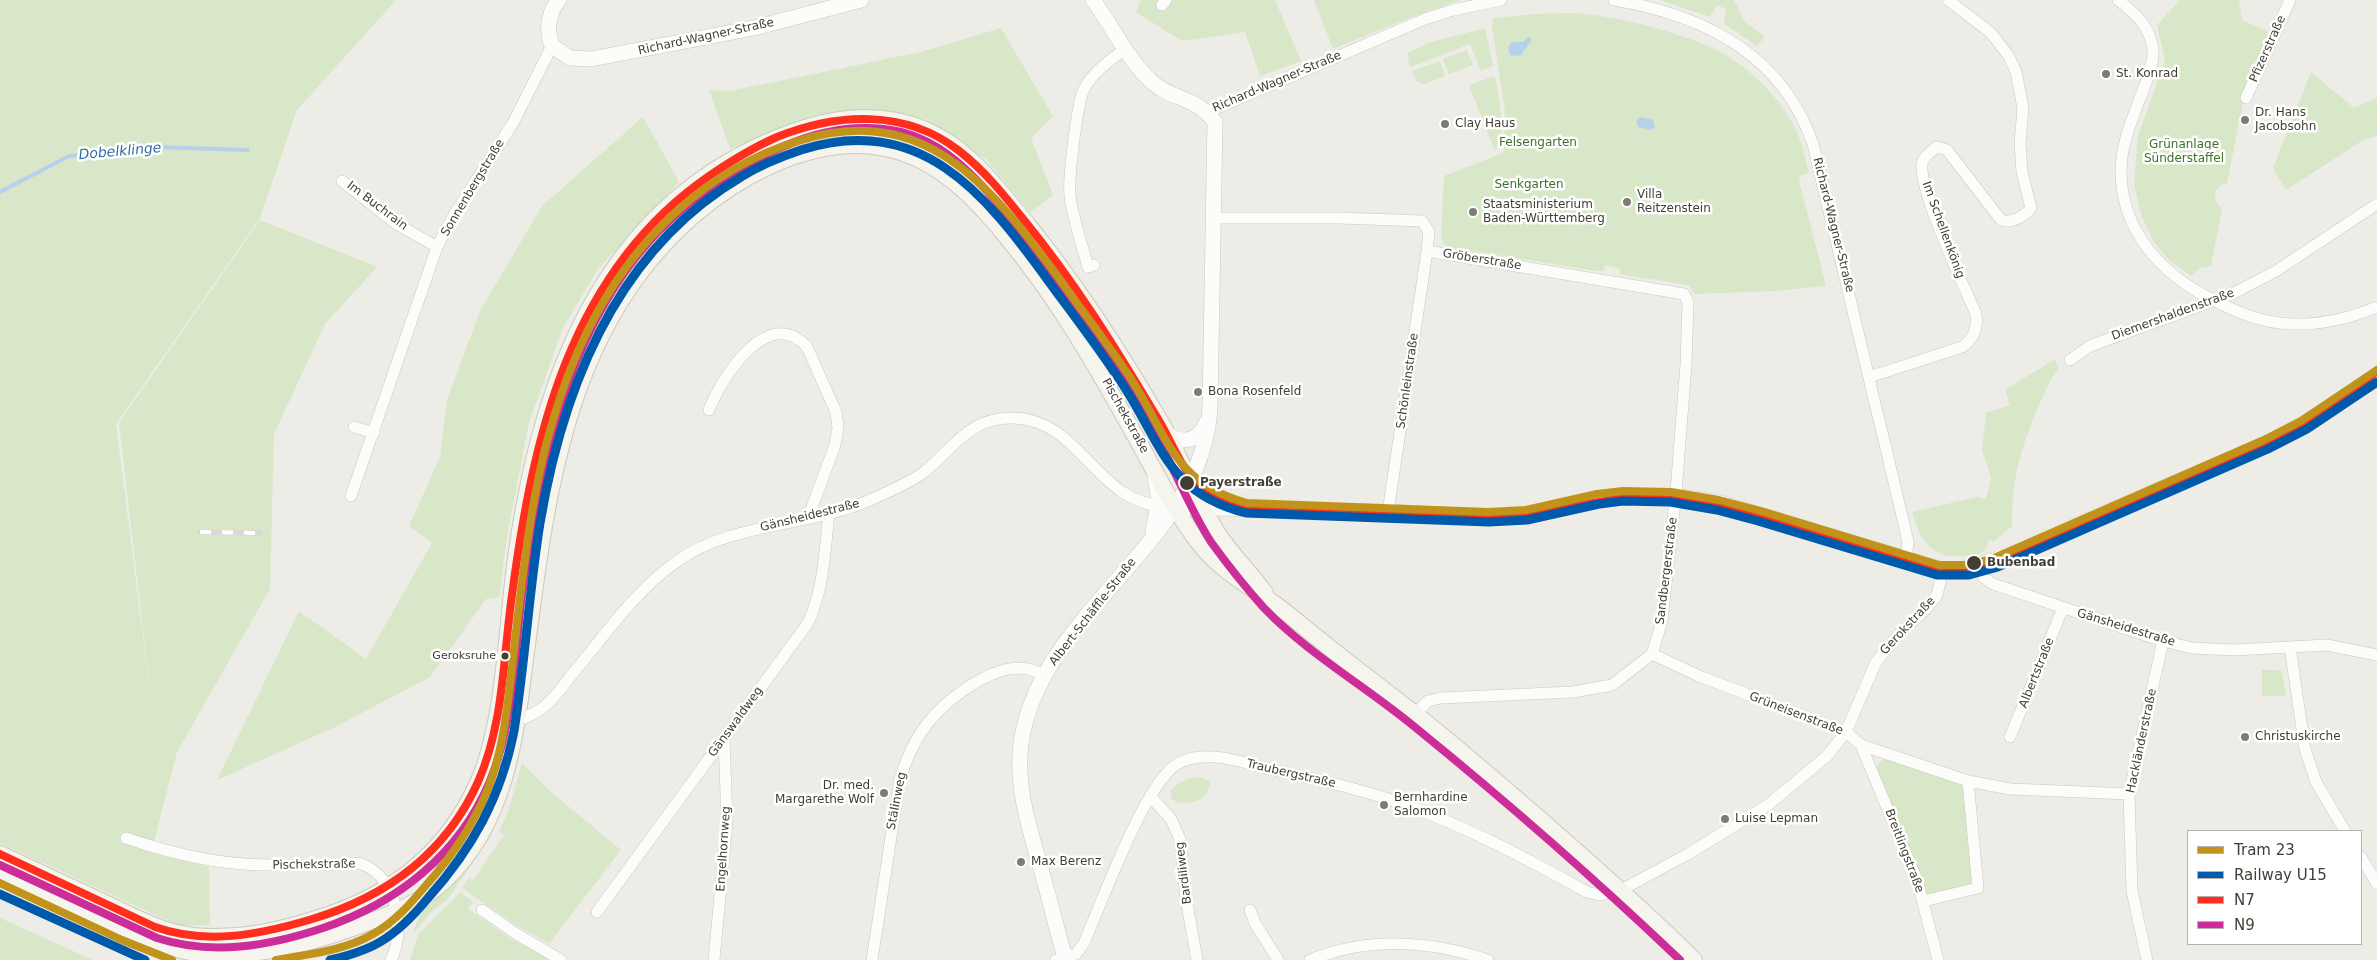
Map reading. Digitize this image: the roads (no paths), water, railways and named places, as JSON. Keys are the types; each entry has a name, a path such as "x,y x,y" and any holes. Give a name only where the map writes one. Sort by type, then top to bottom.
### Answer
{"main road":[{"path":"0,854 150,924 179,934 218,938 280,928 350,908 388,888 416,869 456,822 477,785 494,730 518,541 530,474 550,400 579,326 597,294 618,263 662,213 707,175 769,141 828,121 856,118 895,120 925,129 949,143 974,163 1000,191 1064,270 1119,351 1166,432 1224,542 1273,603 1415,714 1621,890 1694,960"},
{"name":"Pischekstraße","path":"0,870 144,938 171,947 210,954 254,953 296,946 347,930 397,911 445,881 475,842 490,814 502,785 518,720 530,623 552,486 566,423 589,358 621,300 656,252 705,206 737,184 768,167 820,150 863,145 905,153 931,164 950,177 993,221 1062,310 1151,463 1167,506 1220,566 1244,585 1273,603"}],"street":[{"path":"552,46 548,30 550,18 559,0"},
{"name":"Richard-Wagner-Straße","path":"552,46 560,53 577,60 625,54 754,28 861,0"},
{"name":"Richard-Wagner-Straße","path":"1093,0 1125,50 1153,83 1167,92 1195,102 1208,112 1425,19 1453,10 1501,0"},
{"name":"Richard-Wagner-Straße","path":"1614,0 1683,18 1742,47 1764,65 1792,98 1804,118 1813,144 1908,542 1906,560"},
{"name":"Im Schellenkönig","path":"1869,377 1962,347 1972,338 1977,327 1976,314 1926,189 1922,166 1927,154 1937,148 1947,150 2001,220 2010,222 2031,208 2021,165 2022,98 2016,72 2008,55 1991,33 1948,0"},
{"path":"2118,0 2141,20 2151,39 2153,52 2148,76 2124,146 2121,171 2126,205 2133,226 2155,258 2187,285 2234,312 2247,316 2290,324 2336,320 2377,307"},
{"name":"Pfizerstraße","path":"2246,98 2290,0"},
{"name":"Sonnenbergstraße","path":"351,496 438,247 454,215 513,123 552,46"},
{"path":"1094,265 1088,267 1070,199 1070,174 1080,101 1084,89 1110,59 1125,50"},
{"path":"1167,506 1190,480 1208,431 1217,132 1215,122 1208,112"},
{"name":"Im Buchrain","path":"342,181 395,223 438,247"},
{"name":"Diemershaldenstraße","path":"2070,360 2090,346 2216,301 2276,271 2377,204"},
{"name":"Gröberstraße","path":"1215,218 1339,218 1422,221 1430,232 1427,250 1684,294"},
{"name":"Schönleinstraße","path":"1388,512 1427,250"},
{"name":"Sandbergerstraße","path":"1652,654 1662,621 1676,496 1686,364 1688,302 1684,294"},
{"path":"709,410 721,381 759,341 768,336 782,333 801,340 807,347 836,412 838,428 835,445 808,518"},
{"path":"2357,390 2377,371"},
{"path":"1943,570 1960,570 2006,556 2270,442 2377,379"},
{"path":"1166,432 1178,439 1195,438 1204,429 1210,407"},
{"name":"Gänsheidestraße","path":"494,730 518,720 549,702 636,598 677,561 702,548 741,534 829,513 867,501 922,473 953,442 981,424 1013,418 1042,423 1068,439 1114,488 1143,503 1167,506 1388,512 1492,518 1525,515 1625,496 1676,496 1720,504 1943,570"},
{"path":"354,427 374,433"},
{"path":"1190,480 1218,499 1249,508"},
{"path":"1143,503 1153,511 1154,531"},
{"name":"Albert-Schäffle-Straße","path":"1062,959 1024,810 1020,754 1025,723 1030,704 1045,675 1072,634 1154,531 1167,506"},
{"name":"Gänswaldweg","path":"597,912 800,636 814,609 822,574 829,513"},
{"name":"Gänsheidestraße","path":"1980,565 1984,578 1993,584 2163,641 2192,648 2225,650 2327,645 2377,655"},
{"name":"Gerokstraße","path":"1621,890 1688,854 1768,804 1827,756 1846,732 1876,662 1899,634 1926,610 1937,595 1943,570"},
{"name":"Albertstraße","path":"2010,738 2063,608"},
{"name":"Hackländerstraße","path":"2147,960 2132,891 2129,794 2163,641"},
{"path":"2290,647 2305,749 2316,782 2344,830"},
{"path":"1415,714 1428,701 1441,698 1573,692 1612,685 1652,654"},
{"name":"Grüneisenstraße","path":"1652,654 1699,676 1846,732 1861,746 1968,780 2010,789 2129,794"},
{"name":"Stälinweg","path":"872,960 900,779 908,755 920,733 933,717 958,694 996,673 1020,668 1031,669 1045,675"},
{"name":"Engelhornweg","path":"714,960 727,821 724,738"},
{"name":"Breitlingstraße","path":"1861,746 1923,900 1938,960"},
{"name":"Traubergstraße","path":"1062,959 1076,954 1084,943 1150,796 1162,776 1178,763 1192,758 1222,758 1384,798 1465,829 1587,892 1599,896 1621,890"},
{"path":"1923,900 1978,888 1968,780"},
{"name":"Bardiliweg","path":"1150,796 1171,819 1180,839 1186,898 1197,960"},
{"name":"Pischekstraße","path":"126,838 172,852 238,864 361,864 375,872 388,888"},
{"path":"2362,859 2377,884"},
{"path":"388,888 397,911 399,927 396,946 391,960"},
{"path":"482,910 515,933 561,960"},
{"path":"1250,910 1278,960"},
{"path":"1310,960 1327,953 1356,947 1392,944 1433,946 1488,960"}],"water":[{"path":"1529,37 1532,40 1520,56 1510,55 1508,48 1511,42 1523,42"},
{"path":"1640,117 1653,120 1655,127 1651,130 1638,127 1636,121"}],"waterway":[{"name":"Dobelklinge","path":"0,192 69,156 154,147 248,150"}],"railway":[{"path":"200,532 260,533"}],"tram line":[{"name":"23","path":"276,960 338,948 362,940 381,929 396,918 416,897 461,840 487,791 501,746 521,584 534,501 542,461 553,422 581,344 600,308 622,273 647,241 676,212 689,200 733,170 749,161 798,141 843,132 882,132 918,142 950,160 979,183 1006,211 1032,243 1104,340 1144,400 1175,455 1203,483 1222,494 1247,503 1488,512 1526,510 1597,494 1623,491 1671,492 1719,500 1761,511 1939,565 1968,565 1994,558 2264,440 2301,421 2377,370"},
{"name":"23","path":"0,883 122,940 172,960"}],"rail line":[{"name":"U15","path":"330,960 356,953 374,945 394,933 406,922 458,861 483,821 493,800 514,731 536,549 550,472 564,421 581,373 603,326 629,282 661,243 698,207 748,173 801,150 843,141 881,142 914,151 945,168 972,190 1023,247 1098,348 1127,391 1172,467 1201,494 1221,505 1246,513 1489,522 1527,520 1599,504 1623,501 1670,502 1717,510 1758,521 1937,575 1969,575 1998,567 2268,449 2307,429 2377,382"},
{"name":"U15","path":"0,894 145,960"}],"place":[{"name":"St. Konrad","path":"2106,74"},
{"name":"Dr. Hans Jacobsohn","path":"2245,120"},
{"name":"Clay Haus","path":"1445,124"},
{"name":"Villa Reitzenstein","path":"1627,202"},
{"name":"Staatsministerium Baden-Württemberg","path":"1473,212"},
{"name":"Bona Rosenfeld","path":"1198,392"},
{"name":"Payerstraße","path":"1187,483"},
{"name":"Bubenbad","path":"1974,563"},
{"name":"Geroksruhe","path":"505,656"},
{"name":"Christuskirche","path":"2245,737"},
{"name":"Dr. med. Margarethe Wolf","path":"884,793"},
{"name":"Bernhardine Salomon","path":"1384,805"},
{"name":"Luise Lepman","path":"1725,819"},
{"name":"Max Berenz","path":"1021,862"}],"park label":[{"name":"Felsengarten","path":"1538,143"},
{"name":"Grünanlage Sünderstaffel","path":"2184,152"},
{"name":"Senkgarten","path":"1529,185"}]}
